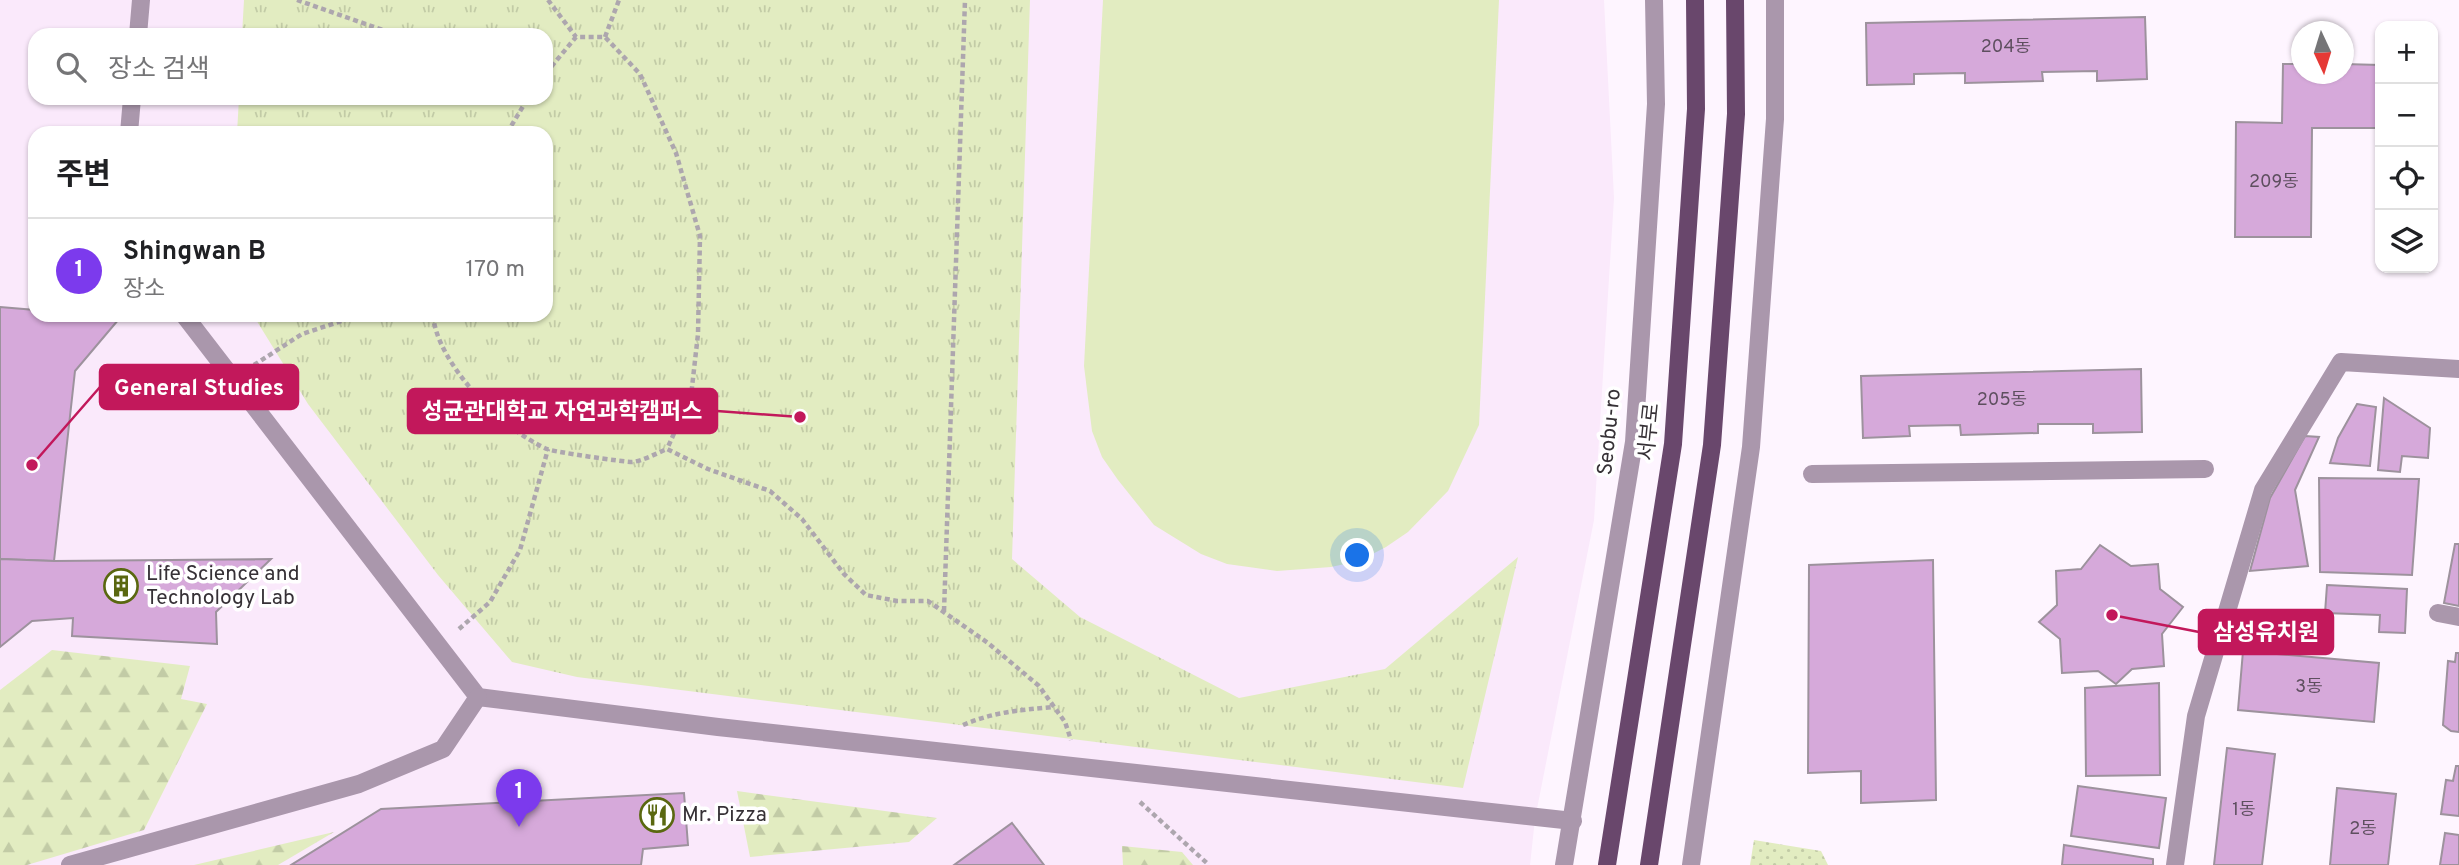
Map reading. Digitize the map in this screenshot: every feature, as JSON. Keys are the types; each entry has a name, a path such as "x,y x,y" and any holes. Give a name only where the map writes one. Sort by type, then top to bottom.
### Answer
{"main road":[{"name":"서부로","path":"1606,865 1673,444 1696,109 1695,0"},
{"path":"1649,865 1712,445 1736,114 1735,0"}],"street":[{"path":"139,28 141,0"},
{"name":"Seobu-ro","path":"1564,865 1634,442 1656,104 1654,0"},
{"path":"1691,865 1751,447 1775,119 1775,0"},
{"path":"130,126 131,105"},
{"path":"189,322 478,697 1079,768 1573,821"},
{"path":"2175,865 2196,716 2263,490 2341,362 2459,369"},
{"path":"1812,474 2206,469"},
{"path":"2438,613 2459,617"},
{"path":"70,865 359,784 443,749 478,697"}],"path":[{"path":"297,0 377,28"},
{"path":"548,0 576,37"},
{"path":"606,37 619,0"},
{"path":"944,612 965,0"},
{"path":"434,322 434,329 460,376 496,416 548,449 632,462 667,449 691,396 698,334 700,236 676,153 640,74 606,37 576,37"},
{"path":"553,65 576,37"},
{"path":"511,126 524,105"},
{"path":"233,378 302,334 339,322"},
{"path":"439,646 490,602 514,561 536,498 548,449"},
{"path":"667,449 708,469 769,491 802,519 844,574 866,595 897,601 928,601 988,643 1038,686 1065,722 1079,768"},
{"path":"938,752 942,735 983,717 1008,711 1054,707"},
{"path":"1106,771 1209,865"}],"shaded area":[{"path":"0,0 1604,0 1614,198 1594,520 1535,819 1530,865 0,865"}],"green space":[{"path":"244,0 1030,0 1012,559 1080,617 1239,698 1385,669 1518,557 1463,788 577,677 512,662 438,575 308,404 257,322 553,322 553,126 237,126 239,105 553,105 553,28 242,28"},
{"path":"1103,0 1499,0 1479,425 1448,491 1408,532 1359,561 1331,567 1277,571 1227,564 1201,554 1154,525 1102,457 1092,431 1084,366"},
{"path":"52,650 190,666 181,699 207,704 144,830 27,865 0,865 0,690"},
{"path":"737,791 937,818 909,842 750,857"},
{"path":"334,832 278,865 194,865"},
{"path":"1754,840 1821,851 1828,865 1750,865"},
{"path":"1122,846 1182,852 1193,865 1123,865"}],"building":[{"path":"2145,17 2147,79 2097,81 2097,71 2042,72 2043,81 1965,83 1965,73 1914,74 1914,84 1867,85 1866,23"},
{"path":"2283,64 2291,64 2291,84 2354,84 2354,64 2375,65 2375,128 2312,128 2311,237 2235,237 2236,122 2282,123"},
{"path":"0,307 28,309 28,322 116,322 75,371 54,561 0,559"},
{"path":"2141,369 2142,432 2093,433 2093,424 2038,424 2038,433 1961,435 1960,425 1909,426 1910,436 1863,438 1861,376"},
{"path":"2384,398 2430,428 2428,458 2402,456 2400,472 2378,470"},
{"path":"2357,404 2376,407 2370,466 2330,463 2338,438"},
{"path":"2305,436 2319,437 2295,490 2308,566 2250,571 2270,498"},
{"path":"2319,478 2419,479 2412,575 2320,572"},
{"path":"2455,544 2459,544 2459,606 2444,603"},
{"path":"2100,545 2131,566 2158,564 2160,589 2183,607 2162,634 2164,666 2132,669 2116,684 2098,671 2062,673 2060,639 2039,622 2057,605 2056,571 2081,569"},
{"name":"Life Science and Technology Lab","path":"0,559 271,559 216,612 217,644 72,636 73,618 32,621 0,647"},
{"path":"1933,560 1936,800 1861,803 1861,771 1808,773 1809,565"},
{"path":"2327,585 2407,589 2405,633 2379,632 2380,615 2325,613"},
{"path":"2243,651 2379,663 2374,722 2238,710"},
{"path":"2456,653 2459,653 2459,732 2451,731 2443,725 2448,661 2455,662"},
{"path":"2159,683 2160,775 2086,776 2085,688"},
{"path":"2227,748 2275,754 2262,865 2214,865"},
{"path":"2456,766 2459,766 2459,816 2441,814 2446,780 2453,781"},
{"path":"2078,786 2166,798 2159,848 2071,836"},
{"path":"2337,788 2396,794 2388,865 2330,865"},
{"path":"684,793 688,845 643,849 641,865 291,865 381,809"},
{"path":"1012,823 1044,865 954,865"},
{"path":"2445,833 2459,835 2459,865 2440,865"},
{"path":"2064,845 2153,859 2153,865 2062,865"}],"place":[{"name":"성균관대학교 자연과학캠퍼스","path":"800,417"},
{"name":"General Studies","path":"32,465"},
{"name":"Life Science and Technology Lab","path":"121,586"},
{"name":"삼성유치원","path":"2112,615"},
{"name":"Mr. Pizza","path":"657,815"},
{"name":"Shingwan B","path":"519,827"}]}
